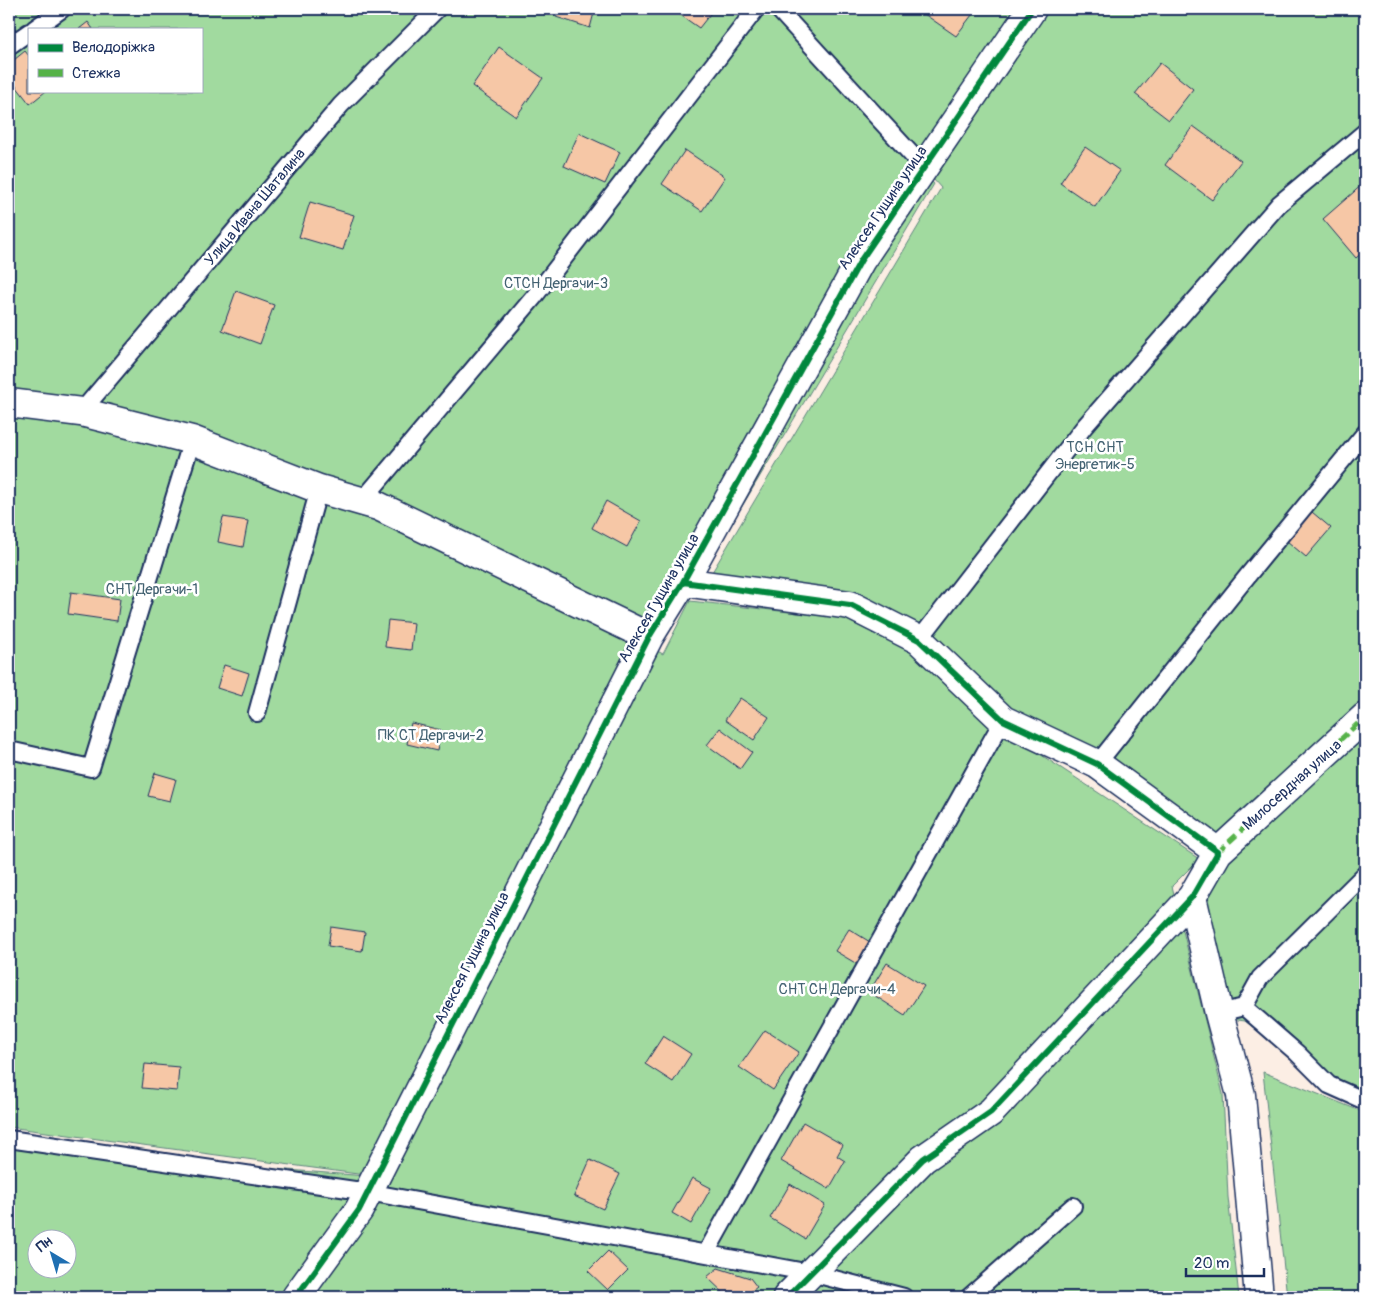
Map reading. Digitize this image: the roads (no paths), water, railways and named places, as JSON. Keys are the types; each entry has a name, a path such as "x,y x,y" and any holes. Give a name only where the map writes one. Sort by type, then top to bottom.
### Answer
{"street":[{"name":"Алексея Гущина улица","path":"296,1297 359,1210 649,637 683,582 861,260 1032,9"},
{"path":"9,403 81,412 192,440 319,489 378,506 649,637"},
{"path":"683,582 850,605 919,640 1003,720 1097,764 1218,852"},
{"name":"Милосердная улица","path":"787,1297 923,1159 991,1112 1192,897 1218,852 1365,717"},
{"path":"1192,897 1232,1010 1259,1297"}],"lane":[{"path":"35,28 62,9"},
{"name":"Улица Ивана Шаталина","path":"81,412 342,105 437,9"},
{"path":"362,501 534,297 756,9"},
{"path":"778,9 924,168"},
{"path":"9,46 28,33"},
{"path":"919,640 1084,428 1279,204 1365,132"},
{"path":"1097,764 1242,582 1365,433"},
{"path":"9,750 91,768 192,440"},
{"path":"257,713 319,489"},
{"path":"706,1253 1003,720"},
{"path":"1365,874 1260,978 1232,1010 1297,1053 1329,1085 1365,1101"},
{"path":"9,1139 368,1192 811,1272 904,1297"},
{"path":"969,1297 1073,1206"}],"park label":[{"name":"СТСН Дергачи-3","path":"556,283"},
{"name":"ТСН СНТ Энергетик-5","path":"1095,456"},
{"name":"СНТ Дергачи-1","path":"152,589"},
{"name":"ПК СТ Дергачи-2","path":"431,735"},
{"name":"СНТ СН Дергачи-4","path":"837,989"}]}
